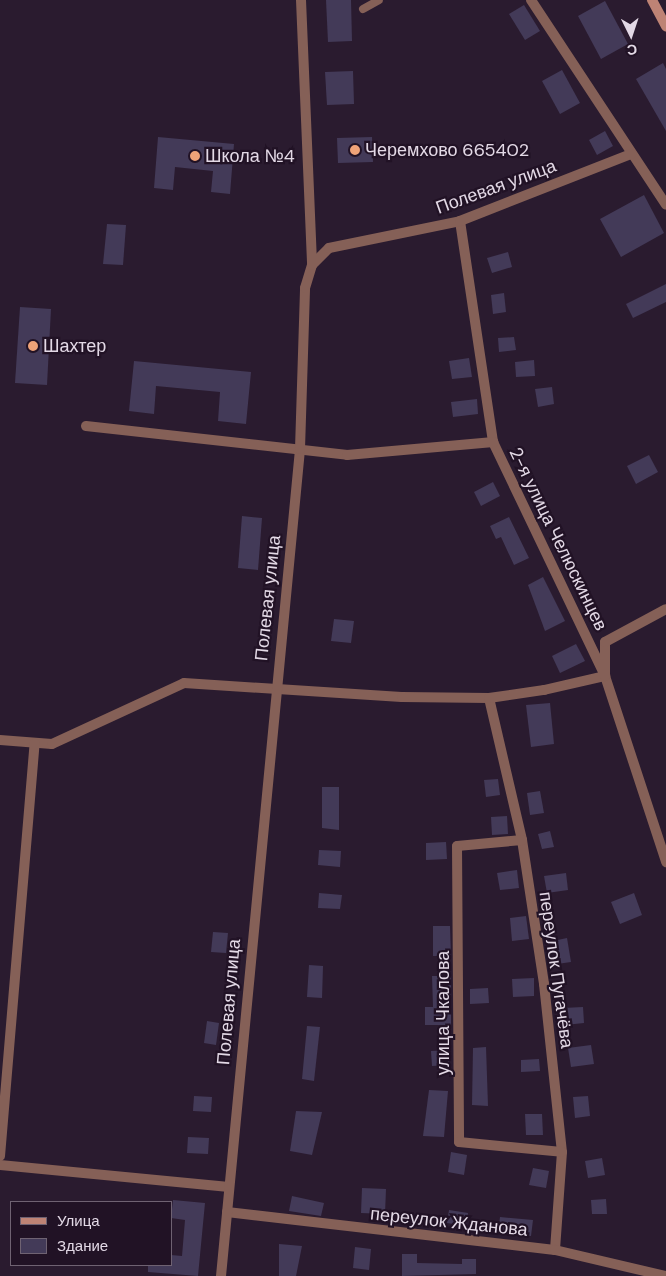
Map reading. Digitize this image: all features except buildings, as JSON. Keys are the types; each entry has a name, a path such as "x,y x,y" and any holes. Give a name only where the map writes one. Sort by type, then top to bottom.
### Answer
{"street":[{"path":"301,0 312,265"},
{"path":"531,0 666,205"},
{"path":"652,0 666,26"},
{"name":"Полевая улица","path":"221,1276 274,688 300,448 305,288 312,265 329,248 460,221 632,154"},
{"name":"2-я улица Челюскинцев","path":"460,221 493,442 605,676 666,862"},
{"path":"86,426 300,448 347,455 493,442"},
{"path":"0,740 52,744 184,683 402,698 488,698 605,676 605,642 666,609"},
{"name":"переулок Пугачёва","path":"488,698 522,840 544,984 562,1152 555,1250"},
{"path":"0,1156 35,742"},
{"name":"улица Чкалова","path":"522,840 457,846 459,1142 562,1152"},
{"path":"0,1165 229,1187"},
{"name":"переулок Жданова","path":"226,1212 555,1250 666,1276"}],"lane":[{"path":"363,8 379,0"}],"place":[{"name":"Черемхово 665402","path":"355,150"},
{"name":"Школа №4","path":"195,156"},
{"name":"Шахтер","path":"33,346"}]}
